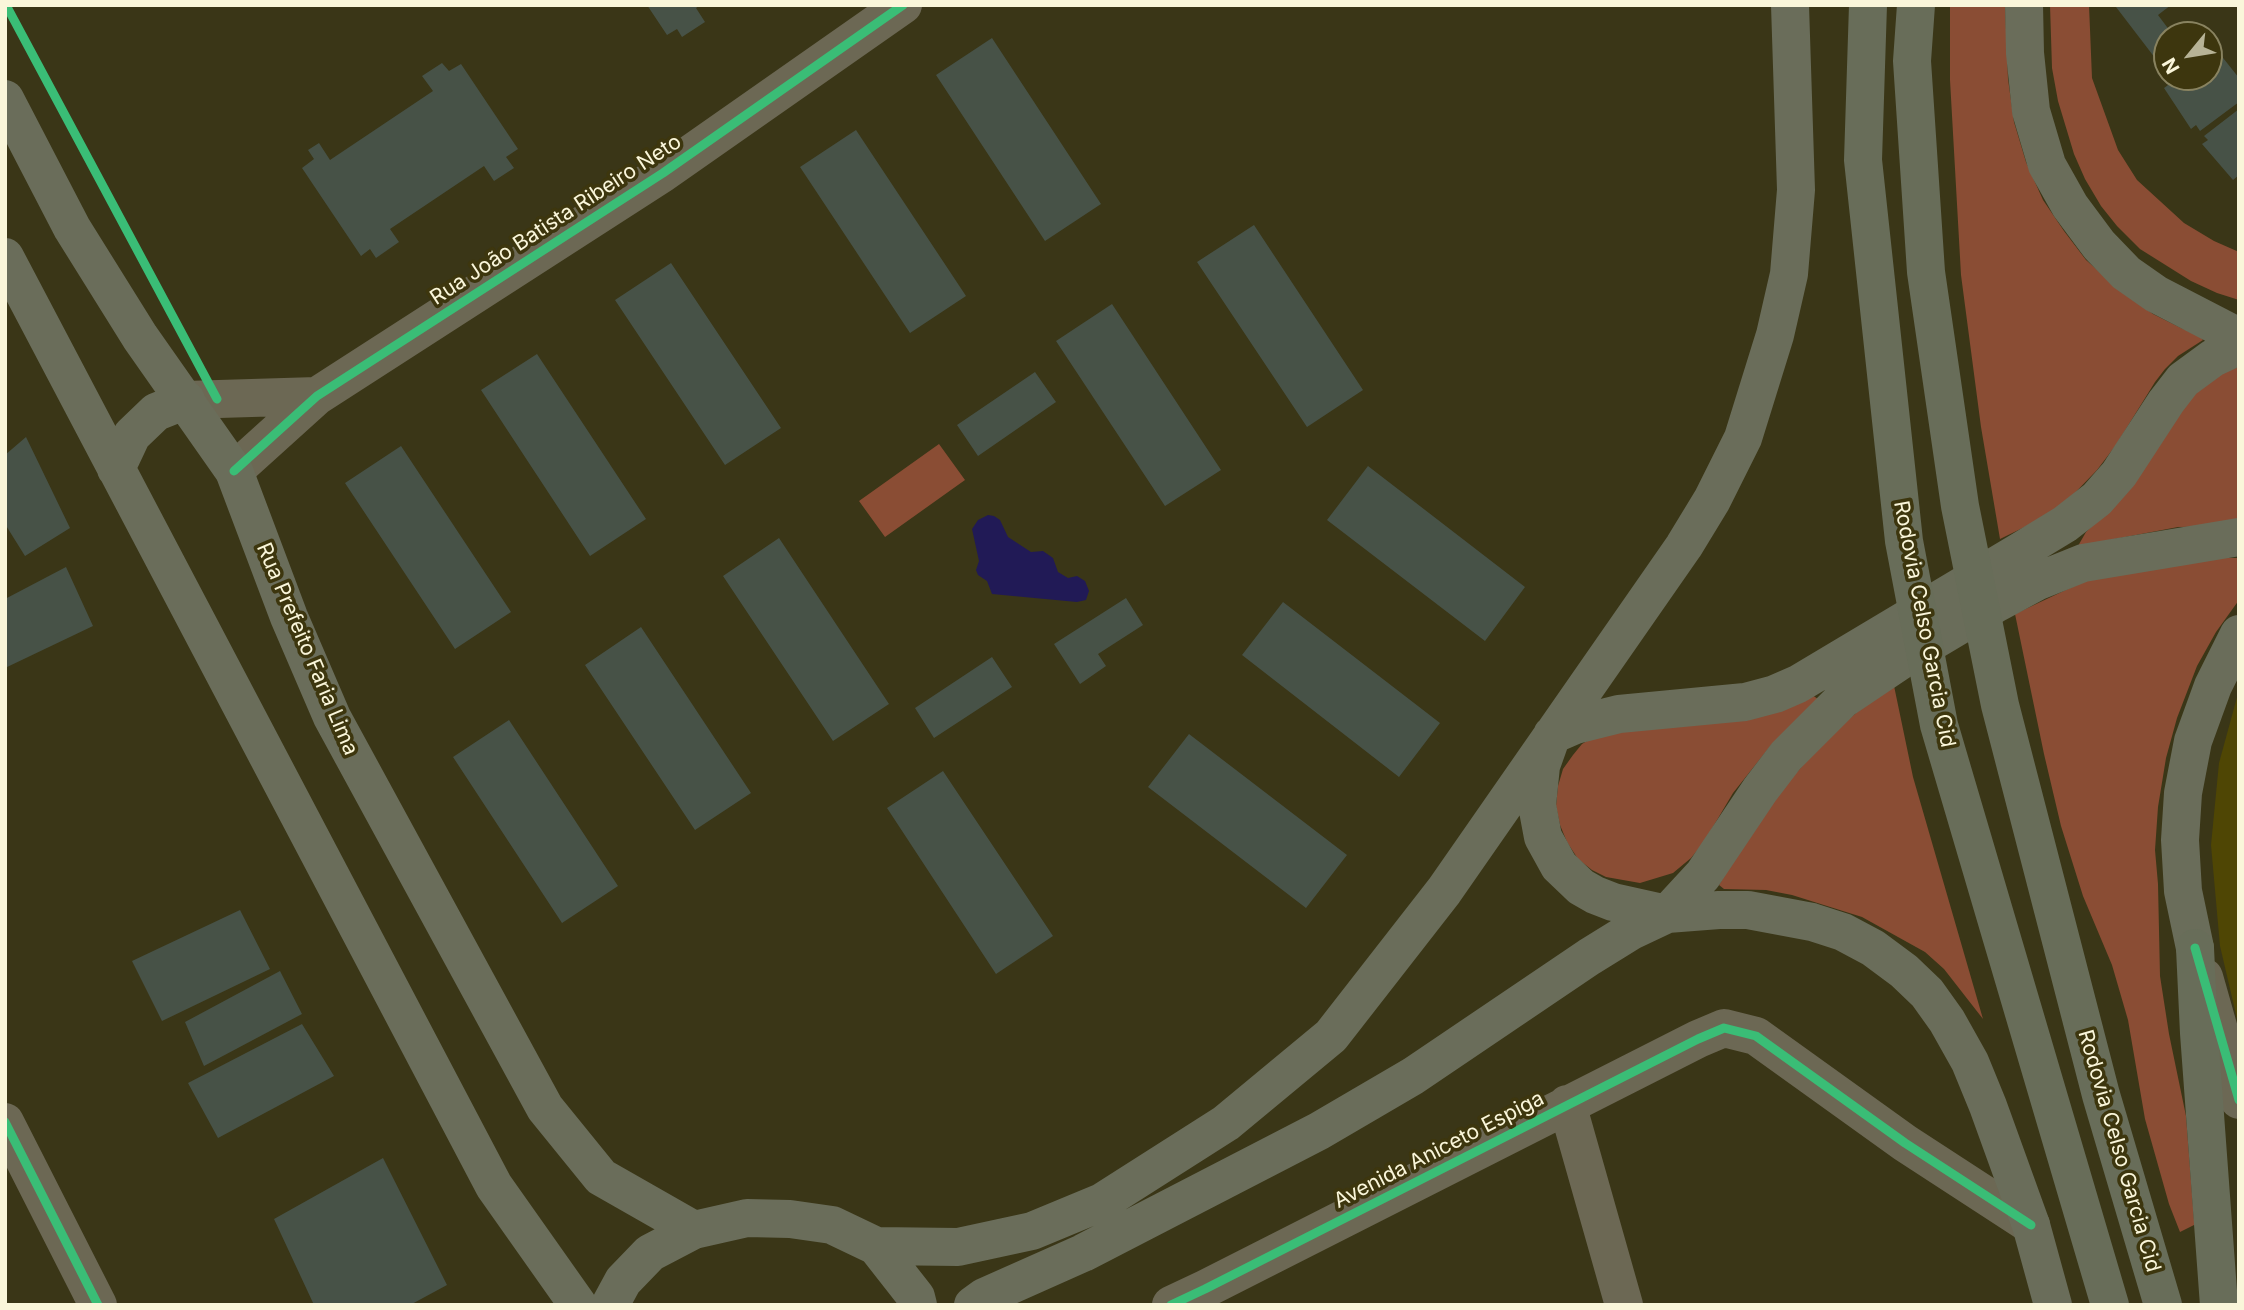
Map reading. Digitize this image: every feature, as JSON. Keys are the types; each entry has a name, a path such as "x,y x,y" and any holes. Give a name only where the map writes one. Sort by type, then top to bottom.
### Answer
{"highway":[{"name":"Rodovia Celso Garcia Cid","path":"1868,5 1863,160 1904,541 1939,724 2110,1305"},
{"name":"Rodovia Celso Garcia Cid","path":"1916,5 1912,61 1926,272 1960,506 2000,705 2101,1095 2163,1305"},
{"path":"2195,948 2219,1305"}],"main road":[{"path":"610,1305 623,1282 650,1253 694,1230 747,1218 790,1219 832,1225 876,1246 958,1247 1032,1231 1102,1202 1226,1123 1331,1036 1444,891 1684,546 1712,500 1743,438 1775,335 1789,274 1796,190 1790,5"},
{"path":"2024,5 2025,53 2031,111 2047,165 2070,206 2099,246 2126,273 2156,294 2239,337"},
{"name":"Rua Prefeito Faria Lima","path":"5,99 72,228 140,337 234,471 289,617 332,718 545,1108 601,1177 694,1230"},
{"path":"5,257 494,1186 578,1305"},
{"path":"2053,1305 2031,1226 1988,1106 1970,1062 1947,1021 1927,993 1904,971 1873,948 1843,932 1802,920 1748,910 1667,914 1613,902 1581,887 1559,866 1543,837 1537,805 1541,766 1552,735 1597,718 1745,702 1798,684 2065,524 2097,499 2119,474 2183,380 2213,358 2239,346"},
{"path":"116,469 132,435 156,412 186,400"},
{"path":"973,1305 984,1297 1083,1253 1319,1130 1413,1076 1589,957 1631,931 1667,914 1703,875 1786,756 1842,700 1997,603 2036,582 2084,563 2239,537"},
{"path":"2195,948 2183,891 2180,840 2183,793 2193,741 2213,686 2239,634"},
{"path":"876,1246 916,1297 918,1305"}],"street":[{"name":"Rua João Batista Ribeiro Neto","path":"234,471 317,396 663,173 903,5"},
{"path":"186,400 317,396"},
{"path":"2195,948 2239,1100"},
{"name":"Avenida Aniceto Espiga","path":"1171,1305 1207,1297 1567,1104 1698,1038 1724,1028 1756,1036 1905,1143 2031,1226"},
{"path":"1567,1104 1624,1305"},
{"path":"5,1122 97,1305"}],"shaded area":[{"path":"1950,5 2005,5 2008,79 2014,122 2026,162 2043,200 2064,231 2086,260 2118,288 2153,314 2200,336 2203,340 2178,356 2165,369 2116,445 2097,470 2067,501 2041,519 2000,539 1981,427 1961,275 1950,80"},
{"path":"2050,5 2089,5 2092,78 2118,150 2137,180 2184,223 2239,252 2239,300 2191,281 2140,249 2101,206 2074,154 2058,101 2052,68"},
{"path":"2239,367 2239,526 2178,527 2078,546 2086,532 2121,496 2192,394 2219,373"},
{"path":"939,444 965,480 885,537 859,501"},
{"path":"988,515 1000,520 1008,537 1031,552 1043,551 1053,558 1058,572 1068,578 1077,576 1085,581 1089,591 1086,600 1077,602 992,594 987,581 978,575 976,570 979,561 972,529 978,520"},
{"path":"2217,558 2239,558 2239,600 2216,632 2197,666 2177,718 2166,758 2158,807 2155,850 2160,976 2186,1116 2194,1220 2194,1225 2180,1232 2169,1204 2145,1119 2128,1020 2112,965 2083,896 2061,826 2015,614 2089,579"},
{"path":"1893,681 1913,777 1983,1019 1944,969 1925,952 1862,917 1792,895 1766,890 1724,889 1719,885 1759,815 1827,738"},
{"path":"2239,690 2239,1027 2220,946 2211,845 2219,763"},
{"path":"1812,695 1818,699 1772,744 1733,793 1704,842 1691,858 1673,873 1640,883 1606,877 1578,859 1567,842 1556,806 1563,769 1582,744 1595,736"}],"building":[{"path":"647,5 700,5 696,8 705,22 682,37 677,29 667,35"},
{"path":"2171,5 2158,15 2162,21 2153,21 2153,55 2116,7"},
{"path":"992,38 1101,204 1045,241 936,75"},
{"path":"2223,58 2239,78 2239,102 2200,131 2196,125 2191,129 2166,91 2223,91"},
{"path":"442,63 449,71 461,64 518,149 506,157 514,168 494,181 484,166 390,229 399,242 376,258 370,249 361,256 302,168 314,159 308,150 319,143 330,160 433,91 422,76"},
{"path":"2239,109 2239,175 2233,180 2202,144 2208,140 2204,136"},
{"path":"856,130 966,296 910,333 800,167"},
{"path":"1254,225 1363,390 1307,427 1197,262"},
{"path":"671,263 781,428 725,465 615,300"},
{"path":"1112,304 1221,470 1165,506 1056,341"},
{"path":"537,354 646,519 590,556 481,390"},
{"path":"1035,372 1056,402 978,456 957,425"},
{"path":"26,437 70,528 25,556 5,524 5,455"},
{"path":"401,446 511,612 455,649 345,483"},
{"path":"1368,466 1525,587 1485,641 1327,520"},
{"path":"779,538 889,704 833,741 723,576"},
{"path":"66,567 93,626 5,668 5,599"},
{"path":"1126,598 1143,625 1098,654 1106,666 1080,684 1054,644"},
{"path":"1283,602 1440,723 1399,777 1242,655"},
{"path":"641,627 751,793 695,830 585,665"},
{"path":"992,657 1012,687 934,738 915,708"},
{"path":"509,720 618,886 562,923 453,757"},
{"path":"1189,734 1347,855 1306,908 1148,787"},
{"path":"943,771 1053,936 996,974 887,808"},
{"path":"240,910 270,969 162,1021 132,961"},
{"path":"280,971 302,1014 204,1066 185,1022"},
{"path":"302,1024 334,1076 218,1138 188,1083"},
{"path":"383,1158 447,1285 410,1305 314,1305 274,1219"}],"cycle path":[{"path":"6,5 217,399"},
{"path":"234,471 317,396 663,173 903,5"},
{"path":"2195,948 2239,1100"},
{"path":"1171,1305 1724,1028 1756,1036 1905,1143 2031,1225"},
{"path":"5,1122 98,1305"}]}
